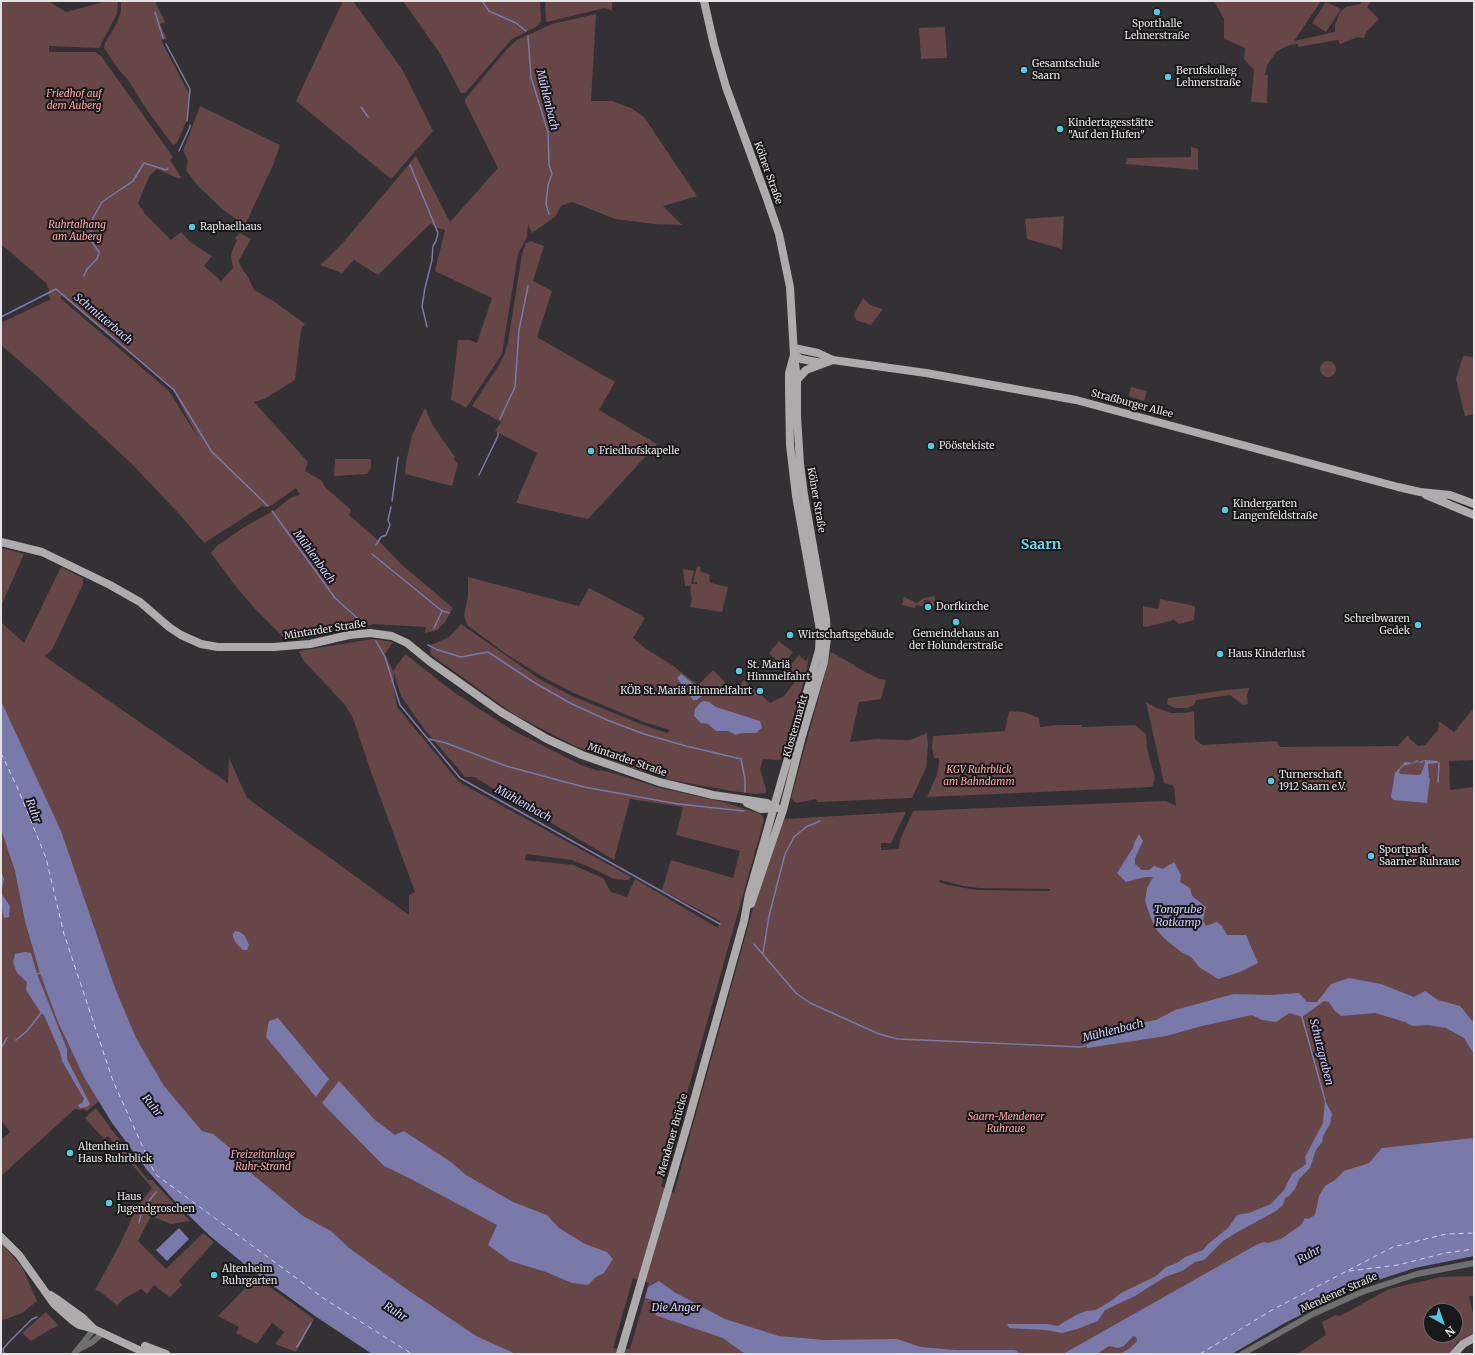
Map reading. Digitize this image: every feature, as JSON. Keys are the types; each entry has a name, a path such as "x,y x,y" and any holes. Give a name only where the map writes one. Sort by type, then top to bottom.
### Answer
{"main road":[{"name":"Kölner Straße","path":"704,1 714,45 726,87 779,234 790,287 794,352 798,380 797,416 800,464 815,575"},
{"name":"Kölner Straße","path":"794,352 789,373 790,445 796,496 815,575"},
{"name":"Straßburger Allee","path":"794,352 801,359 823,363 833,360"},
{"name":"Straßburger Allee","path":"794,352 818,353 833,360 918,372 1076,400 1420,492 1474,515"},
{"path":"798,380 806,370 823,363"},
{"name":"Straßburger Allee","path":"1420,492 1450,495 1474,504"},
{"name":"Mintarder Straße","path":"1,542 42,552 110,585 140,602 169,627 181,635 201,644 218,647 279,647 310,644 349,635 370,633 392,636 407,643 435,666 501,712 548,739 589,758 659,782 734,798 761,809 774,808 783,810"},
{"name":"Klostermarkt","path":"774,808 820,650 820,630 815,575"},
{"name":"Klostermarkt","path":"783,810 826,650 826,619 815,575"},
{"name":"Mendener Brücke","path":"620,1354 744,921 749,894 774,808"},
{"name":"Mendener Brücke","path":"744,921 756,893 783,810"},
{"path":"1,1236 19,1255 54,1304 72,1320 79,1325 94,1329 102,1334 152,1354"},
{"path":"1454,1354 1463,1344 1474,1338"},
{"path":"123,1342 141,1345 166,1354"}],"street":[{"name":"Mendener Straße","path":"1242,1354 1313,1314 1362,1292 1417,1274 1474,1263"},
{"path":"76,1352 94,1329"},
{"path":"76,1352 102,1334"}],"green space":[{"path":"1,1 48,1 66,12 107,1 118,1 117,14 99,48 49,46 49,52 95,52 101,56 173,157 170,160 181,177 180,179 157,169 150,175 138,203 145,214 171,240 181,232 190,242 212,256 204,266 221,281 233,268 231,257 237,240 235,238 240,233 251,239 239,260 240,265 254,290 275,302 305,324 301,329 295,380 264,399 254,402 308,462 305,471 322,481 325,487 351,510 349,515 379,541 401,564 453,608 445,622 437,630 425,633 426,627 372,624 285,639 256,610 237,588 211,553 218,545 246,526 275,510 292,497 300,495 296,488 272,505 265,507 262,506 204,543 133,465 38,377 1,345 1,323 51,299 48,294 49,290 46,283 1,244","holes":["62,296 173,390 200,441 169,391 60,298"]},
{"path":"121,1 155,1 165,22 160,24 167,39 161,40 189,94 188,117 177,143 173,145 104,48 105,43 117,23 121,11"},
{"path":"343,1 353,1 402,69 433,131 391,179 296,101"},
{"path":"403,1 540,1 541,21 538,26 512,39 465,93 461,93 439,52"},
{"path":"545,1 612,1 612,11 605,8 546,22"},
{"path":"1214,1 1321,1 1294,41 1335,32 1335,25 1340,12 1346,7 1360,4 1363,1 1371,1 1367,7 1379,19 1366,32 1364,38 1358,37 1340,44 1338,40 1298,47 1298,44 1290,45 1276,52 1267,65 1265,75 1268,75 1267,103 1251,102 1254,70 1244,59 1245,48 1224,39 1224,19"},
{"path":"1326,2 1341,9 1326,32 1312,23"},
{"path":"596,14 591,101 612,101 631,108 644,117 697,196 663,206 682,225 654,224 615,219 572,202 561,206 555,217 532,233 528,225 527,237 518,254 502,354 466,408 451,400 458,340 470,340 477,343 492,298 435,271 445,230 435,227 431,223 378,275 354,260 342,273 320,265 341,245 416,156 450,222 498,168 465,102 465,99 507,49 517,40 552,24"},
{"path":"945,27 947,58 921,59 919,28"},
{"path":"200,106 280,145 273,165 245,225 222,209 198,186 186,170 188,160 183,151"},
{"path":"1191,147 1198,149 1198,170 1125,164 1128,158 1191,157"},
{"path":"1064,216 1062,249 1027,239 1025,219"},
{"path":"531,241 544,246 533,281 552,291 537,337 615,382 599,410 657,444 588,519 516,503 537,453 495,431 501,422 472,406 504,355 508,342 522,254 526,243"},
{"path":"863,298 870,305 883,309 871,325 856,320 854,314"},
{"path":"1463,356 1474,357 1474,414 1465,416 1456,379"},
{"path":"1328,361 1334,363 1336,369 1334,375 1328,377 1322,375 1320,369 1322,363"},
{"path":"1131,387 1147,391 1144,401 1129,396"},
{"path":"425,408 433,426 455,457 454,459 458,464 452,486 405,474 412,435"},
{"path":"335,459 371,459 371,468 367,474 334,476"},
{"path":"1,548 24,554 1,606"},
{"path":"697,566 701,567 700,571 710,575 709,580 711,583 728,587 722,612 690,607 692,598 690,589 691,586 685,586 683,569 694,571 691,584 697,584 697,582 693,582"},
{"name":"Saarn-Mendener Ruhraue","path":"61,567 83,578 83,584 53,648 44,656 228,783 229,758 247,798 409,915 409,895 415,892 353,718 345,705 304,661 299,651 373,639 393,642 385,654 393,671 405,654 455,693 512,730 581,765 660,788 723,802 761,814 764,820 661,1186 674,1193 752,912 784,819 906,812 891,843 881,843 881,850 899,849 900,840 913,811 1166,801 1176,806 1174,786 1164,783 1146,702 1156,708 1171,713 1194,711 1195,739 1202,745 1277,741 1280,747 1398,746 1408,735 1409,738 1418,746 1425,745 1438,730 1439,721 1454,732 1474,708 1474,760 1449,761 1450,790 1474,787 1474,1201 1142,1354 442,1354 124,1081 87,1111 83,1109 77,1110 76,1108 1,1176 1,1140 10,1132 1,1120 1,622 24,643","holes":["394,673 401,696 425,730 465,777 474,777 614,860 630,799 683,807 676,835 740,851 733,878 671,860 662,890 720,921 718,928 635,879 627,897 611,892 603,878 573,865 525,860 526,854 572,860 614,879 628,880 631,877 459,782 397,707","940,880 979,888 1050,889 1050,891 977,890 939,882","633,1278 649,1283 630,1349 613,1348"]},
{"path":"468,577 579,606 589,588 645,618 633,638 646,649 672,665 698,685 713,670 734,691 744,680 770,703 784,696 794,683 793,678 785,672 799,655 806,661 809,656 805,677 781,760 763,759 760,769 766,793 756,794 731,791 672,780 620,764 575,746 515,715 430,654 431,645 449,637 461,624 541,680 572,696 643,725 667,733 670,730 644,722 574,693 543,677 506,654 467,625 464,616 468,596"},
{"path":"935,596 934,606 930,606 931,601 924,600 923,606 916,605 915,608 902,605 904,597 917,603 924,598"},
{"path":"1160,599 1195,606 1194,620 1179,624 1174,620 1146,627 1143,626 1143,606 1158,609"},
{"path":"779,641 793,652 786,662 783,660 780,663 769,653"},
{"path":"831,652 879,679 886,680 881,699 859,702 850,742 877,739 910,740 927,733 928,746 926,768 912,798 817,802 816,799 796,803 791,798"},
{"path":"1249,688 1247,696 1248,704 1243,705 1230,695 1196,700 1194,705 1187,708 1175,708 1167,704 1168,698"},
{"name":"KGV Ruhrblick am Bahndamm","path":"1009,711 1024,712 1039,718 1040,727 1059,725 1082,725 1082,727 1135,725 1146,734 1147,749 1155,778 1152,787 927,797 937,775 939,764 939,758 934,758 932,747 933,736 1005,731"},
{"path":"96,1108 132,1157 131,1159 148,1180 152,1180 190,1221 171,1224 151,1216 138,1241 166,1269 203,1233 214,1242 179,1281 182,1285 170,1297 154,1285 147,1294 141,1289 125,1298 117,1305 99,1291 95,1290 120,1244 138,1205 152,1188 108,1136 104,1139 85,1118"},
{"path":"1,1242 22,1267 37,1301 22,1313 1,1320"},
{"path":"1474,1276 1474,1296 1469,1296 1474,1318 1474,1333 1463,1339 1463,1303 1423,1303 1423,1343 1456,1343 1450,1354 1297,1354 1326,1335 1322,1322 1336,1315 1340,1316 1389,1289 1441,1277"},
{"path":"256,1277 314,1319 296,1352 275,1344 284,1332 272,1323 257,1344 236,1333 239,1327 218,1316"},
{"path":"46,1312 58,1325 31,1341 22,1333"}],"water":[{"path":"681,674 701,693 702,696 697,700 693,700 677,678"},
{"name":"Ruhr","path":"1,701 61,831 115,988 136,1038 164,1086 202,1131 213,1134 230,1148 246,1169 303,1216 331,1231 349,1248 476,1336 516,1354 372,1354 315,1316 254,1272 210,1236 181,1208 147,1170 112,1123 84,1077 58,1022 40,973 25,921 15,871 1,829"},
{"path":"701,702 709,702 716,707 760,721 762,728 756,733 742,733 736,735 728,731 716,731 708,724 701,723 694,716 695,709"},
{"path":"1417,760 1419,762 1425,760 1437,761 1439,763 1428,764 1430,778 1427,803 1393,800 1391,797 1395,773 1405,762 1412,763","holes":["1425,761 1421,774 1400,774 1399,772 1403,766 1417,762 1422,763"]},
{"name":"Tongrube Rotkamp","path":"1139,834 1143,841 1135,858 1135,864 1142,870 1149,870 1154,866 1163,869 1174,862 1181,875 1180,882 1190,888 1192,896 1206,907 1203,920 1206,926 1217,922 1222,926 1227,935 1246,935 1258,963 1240,972 1218,979 1199,967 1191,957 1181,952 1164,938 1155,928 1145,901 1147,888 1153,877 1145,877 1126,882 1117,873 1133,848"},
{"path":"1,870 4,879 1,893"},
{"path":"1,893 10,906 9,917 4,918 1,906"},
{"path":"235,931 240,932 245,936 249,945 247,950 243,950 236,943 233,937"},
{"path":"25,952 31,953 37,974 67,1049 67,1059 90,1104 87,1107 80,1108 78,1105 82,1103 84,1099 62,1061 60,1052 44,1015 41,1013 26,990 27,982 17,973 13,962 15,954"},
{"path":"1349,978 1381,984 1414,997 1425,991 1438,1000 1460,1006 1474,1023 1474,1054 1464,1038 1446,1028 1428,1025 1412,1026 1405,1022 1375,1013 1341,1016 1334,1010 1329,1002 1324,1001 1302,1017 1289,1013 1276,1022 1262,1020 1252,1015 1166,1036 1087,1048 1087,1045 1102,1030 1156,1020 1175,1010 1234,994 1270,995 1299,993 1307,1002 1317,1002 1331,984"},
{"path":"278,1018 329,1079 316,1097 266,1037 269,1021"},
{"path":"339,1081 375,1120 395,1135 404,1131 451,1162 466,1175 513,1202 547,1215 559,1228 585,1244 607,1252 613,1259 604,1273 596,1277 588,1285 572,1283 546,1272 510,1261 488,1245 497,1225 384,1166 322,1103"},
{"name":"Schutzgraben","path":"1325,1100 1332,1114 1330,1124 1323,1136 1322,1142 1316,1150 1310,1168 1299,1179 1295,1189 1285,1198 1283,1205 1276,1211 1223,1241 1204,1260 1195,1262 1182,1271 1165,1277 1135,1296 1105,1310 1098,1321 1062,1333 1046,1330 1009,1328 1007,1324 1047,1324 1058,1326 1076,1315 1086,1311 1096,1310 1121,1293 1156,1276 1166,1267 1203,1250 1208,1244 1228,1228 1237,1215 1249,1213 1271,1204 1284,1190 1292,1174 1306,1164 1305,1157 1323,1123"},
{"name":"Ruhr","path":"1474,1138 1474,1256 1415,1268 1344,1291 1232,1354 1120,1354 1130,1348 1137,1341 1136,1337 1133,1336 1124,1346 1118,1348 1109,1346 1097,1354 1063,1354 1256,1245 1281,1239 1301,1225 1305,1218 1308,1219 1315,1215 1319,1196 1325,1186 1335,1180 1344,1171 1369,1163 1382,1148"},
{"path":"179,1228 189,1239 167,1261 156,1250"},
{"name":"Die Anger","path":"659,1281 674,1292 725,1319 779,1336 825,1340 897,1339 921,1347 956,1350 1015,1350 1020,1354 745,1354 723,1338 655,1315 662,1303 645,1298 648,1287"}],"waterway":[{"name":"Mühlenbach","path":"482,1 489,11 516,23 526,31"},
{"path":"155,12 163,38"},
{"name":"Mühlenbach","path":"528,36 531,77 548,132 549,165 552,174 548,185 546,204 549,214"},
{"path":"166,44 190,89 187,121"},
{"path":"361,107 368,117"},
{"path":"179,151 190,125"},
{"path":"84,276 87,269 97,259 99,252 90,239 93,218 102,202 133,181 144,163 166,170 168,168"},
{"path":"410,165 438,233 433,246 432,260 422,306 427,327"},
{"name":"Mühlenbach","path":"500,419 515,387 519,330 528,286"},
{"name":"Schmitterbach","path":"1,317 56,289 174,390 212,452 268,506"},
{"name":"Mühlenbach","path":"479,475 498,436 498,433"},
{"path":"392,501 398,457"},
{"path":"376,545 381,537 386,535 390,525 388,520 391,507"},
{"name":"Mühlenbach","path":"272,511 335,598 365,625"},
{"path":"372,554 442,611 434,628"},
{"name":"Mühlenbach","path":"443,611 449,613"},
{"name":"Mühlenbach","path":"376,641 385,657 400,705 460,778 720,924"},
{"path":"428,645 438,650 461,657 488,652 535,683 570,703 607,720 644,734 741,759 745,779 745,792"},
{"path":"429,739 446,743 506,766 584,787 678,804 744,811"},
{"path":"1438,782 1439,763"},
{"path":"763,953 769,916 785,854 794,837 806,827 820,821"},
{"name":"Mühlenbach","path":"754,944 796,993 810,1003 879,1034 898,1039 1081,1047 1088,1045"},
{"path":"16,1040 27,1031 41,1013"},
{"name":"Schutzgraben","path":"1302,1017 1325,1100"},
{"path":"1,1048 7,1038"},
{"path":"139,1223 142,1210 156,1192"},
{"path":"4,1354 3,1349 9,1342 32,1319 37,1317"},
{"path":"297,1347 311,1323"}],"ferry route":[{"path":"1,753 18,789 46,858 64,934 113,1081 155,1174 326,1300 412,1354"},
{"path":"1200,1354 1272,1310 1393,1247 1446,1234 1474,1233"},
{"path":"1349,1271 1398,1265 1445,1253 1474,1249"}],"place":[{"name":"Sporthalle Lehnerstraße","path":"1157,12"},
{"name":"Gesamtschule Saarn","path":"1024,70"},
{"name":"Berufskolleg Lehnerstraße","path":"1168,77"},
{"name":"Kindertagesstätte \"Auf den Hufen\"","path":"1060,129"},
{"name":"Raphaelhaus","path":"192,227"},
{"name":"Pööstekiste","path":"931,446"},
{"name":"Friedhofskapelle","path":"591,451"},
{"name":"Kindergarten Langenfeldstraße","path":"1225,510"},
{"name":"Dorfkirche","path":"928,607"},
{"name":"Gemeindehaus an der Holunderstraße","path":"956,622"},
{"name":"Schreibwaren Gedek","path":"1418,625"},
{"name":"Wirtschaftsgebäude","path":"790,635"},
{"name":"Haus Kinderlust","path":"1220,654"},
{"name":"St. Mariä Himmelfahrt","path":"739,671"},
{"name":"KÖB St. Mariä Himmelfahrt","path":"760,691"},
{"name":"Turnerschaft 1912 Saarn e.V.","path":"1271,781"},
{"name":"Sportpark Saarner Ruhraue","path":"1371,856"},
{"name":"Altenheim Haus Ruhrblick","path":"70,1153"},
{"name":"Haus Jugendgroschen","path":"109,1203"},
{"name":"Altenheim Ruhrgarten","path":"214,1275"}],"district":[{"name":"Saarn","path":"1041,545"}],"park label":[{"name":"Friedhof auf dem Auberg","path":"74,100"},
{"name":"Ruhrtalhang am Auberg","path":"77,230"},
{"name":"Freizeitanlage Ruhr-Strand","path":"263,1160"}]}
